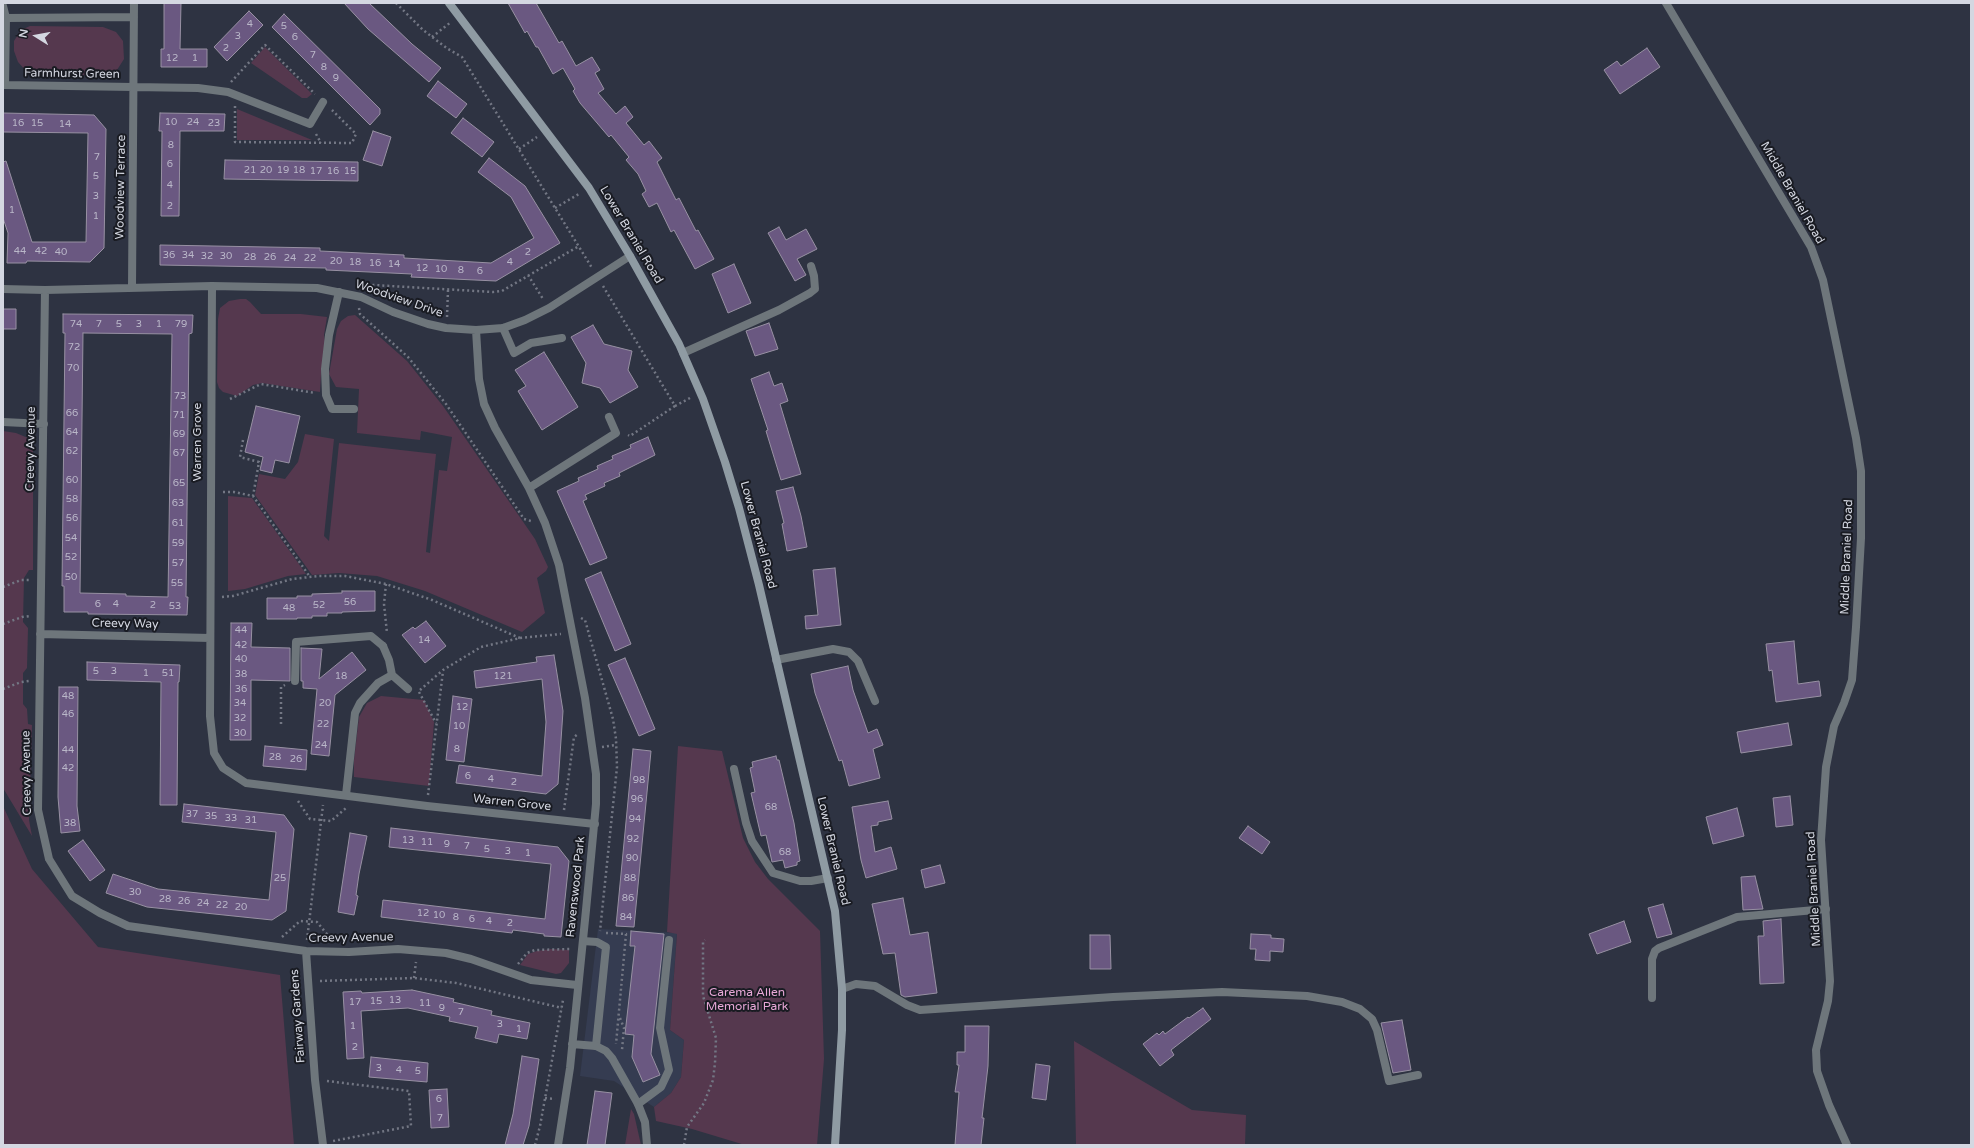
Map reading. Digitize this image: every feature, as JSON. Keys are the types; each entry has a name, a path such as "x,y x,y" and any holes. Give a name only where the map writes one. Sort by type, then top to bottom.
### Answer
{"street":[{"name":"Farmhurst Green","path":"3,6 6,18 4,85 134,87 134,3"},
{"name":"Lower Braniel Road","path":"449,3 589,188 655,298 683,353 700,392 740,508 835,911 842,989 842,1030 834,1145"},
{"name":"Middle Braniel Road","path":"1666,3 1811,247 1823,280 1856,438 1861,471 1861,538 1856,627 1852,680 1834,726 1826,767 1821,840 1830,982 1828,1002 1816,1050 1817,1071 1829,1105 1847,1145"},
{"path":"6,18 134,17"},
{"path":"134,87 198,88 228,92 310,124 323,102"},
{"name":"Woodview Terrace","path":"132,287 134,87"},
{"name":"Woodview Drive","path":"3,289 44,290 132,287 282,286 339,292 360,297 393,312 446,328 476,330 503,328 525,320 549,308 630,256"},
{"path":"683,353 779,310 810,293 815,289 814,276 811,266"},
{"name":"Warren Grove","path":"212,286 210,491 211,736 214,753 223,768 246,783 427,806 595,824"},
{"name":"Creevy Avenue","path":"44,290 44,424 38,810 49,859 72,896 100,913 128,926 306,951 338,952 398,949 432,951 471,959 530,980 577,985"},
{"path":"339,292 329,335 325,369 326,395 332,409 354,409"},
{"path":"503,328 514,353 531,343 562,338"},
{"name":"Ravenswood Park","path":"476,330 478,379 484,404 495,428 529,488 545,523 559,565 596,774 595,824 572,1044 558,1145"},
{"path":"529,488 616,433 609,417"},
{"path":"3,422 44,424"},
{"name":"Creevy Way","path":"40,634 210,638"},
{"path":"295,681 296,642 371,636 383,646 389,660 392,675 408,689"},
{"path":"776,660 833,649 849,652 858,661 875,701"},
{"path":"350,796 355,713 367,694 378,683 392,675"},
{"path":"734,769 746,823 752,841 773,873 800,881 828,878"},
{"path":"1652,998 1652,959 1655,951 1659,948 1737,917 1826,909"},
{"path":"638,1104 661,1087 670,1070 660,1028 669,940"},
{"path":"582,945 597,942 606,946 596,1046"},
{"name":"Fairway Gardens","path":"306,951 315,1080 323,1144"},
{"path":"842,989 856,984 875,986 907,1005 920,1010 1113,997 1222,992 1307,996 1342,1002 1360,1009 1372,1019 1377,1030 1389,1081 1418,1075"},
{"path":"572,1044 596,1046 606,1051 612,1058 638,1104 645,1122 647,1145"}],"path":[{"path":"396,3 432,37 462,57 598,277 675,406"},
{"path":"432,37 459,16"},
{"path":"519,149 546,130"},
{"path":"555,208 589,188"},
{"path":"545,523 524,519 446,404 408,357 360,314 360,297 373,285 498,292 579,246"},
{"path":"528,275 549,308"},
{"path":"446,328 448,290"},
{"path":"230,399 261,384 326,395"},
{"path":"616,433 630,436 675,406 700,392"},
{"path":"243,440 240,457 259,462 253,496"},
{"path":"210,491 234,492 253,496 310,577"},
{"path":"210,598 233,596 292,579 345,576 386,584 432,600 520,638"},
{"path":"3,587 21,580 41,580"},
{"path":"383,646 387,631 384,604 386,584"},
{"path":"3,624 22,616 40,616"},
{"path":"419,691 443,670 481,647 520,638 572,633"},
{"path":"427,806 443,670"},
{"path":"3,689 20,682 39,681"},
{"path":"281,724 281,687 295,681"},
{"path":"408,689 419,691"},
{"path":"419,691 436,723"},
{"path":"562,820 574,737 588,724"},
{"path":"605,746 616,745"},
{"path":"294,789 298,803 310,819 331,821 346,808 350,796"},
{"path":"306,951 308,922 325,793"},
{"path":"276,947 284,934 300,921 317,922 332,940 338,952"},
{"path":"600,932 626,934 616,1047 612,1058"},
{"path":"614,937 615,933"},
{"path":"684,1145 688,1127 704,1103 712,1080 715,1063 716,1038 704,996 703,942 705,940"},
{"path":"510,974 527,953 535,950 582,945"},
{"path":"307,982 414,978 456,983 562,1008"},
{"path":"535,1145 540,1126 566,984"},
{"path":"619,1016 624,1028 622,1051"},
{"path":"315,1080 409,1091 411,1126 323,1144"}],"shaded area":[{"path":"598,929 677,933 670,1030 684,1040 681,1077 671,1093 654,1107 614,1081 580,1076"}],"green space":[{"path":"30,26 103,27 116,32 123,41 124,59 117,70 107,75 37,76 27,72 18,62 14,51 14,41 21,30"},
{"path":"265,47 312,94 307,98 302,98 251,63"},
{"path":"237,109 312,140 237,140"},
{"path":"246,299 261,314 301,314 327,317 324,335 326,347 321,375 320,392 262,383 253,385 237,396 223,392 219,388 217,382 218,319 220,308 229,301"},
{"path":"355,315 407,361 443,406 535,539 548,567 546,571 537,578 545,613 522,632 425,591 377,576 339,573 312,575 255,495 259,474 285,479 298,462 305,434 334,439 324,536 329,541 339,443 436,454 426,552 430,553 439,470 447,471 452,437 421,431 420,440 357,433 359,389 336,387 329,374 337,329 341,321 348,316"},
{"path":"3,431 16,433 28,438 33,448 33,570 29,570 24,578 23,622 28,628 27,668 23,673 23,704 27,709 28,724 32,725 29,820 32,836 3,788"},
{"path":"228,496 252,498 306,574 288,576 245,589 228,591"},
{"path":"381,696 424,700 434,722 429,786 354,777 354,760 359,717 367,703"},
{"name":"Carema Allen Memorial Park","path":"678,746 722,751 743,838 755,862 768,879 820,931 824,1059 817,1145 745,1145 692,1129 656,1121 654,1107 671,1093 681,1077 684,1040 670,1030 677,934 667,932"},
{"path":"3,806 32,869 98,947 280,975 294,1145 3,1145"},
{"path":"551,949 569,950 569,963 561,973 556,974 520,965 528,954"},
{"path":"1074,1041 1192,1110 1246,1115 1245,1145 1076,1145"},
{"path":"631,1109 634,1114 641,1145 625,1145"}],"building":[{"path":"164,3 181,3 180,49 207,49 207,67 161,67 161,49 164,49"},
{"path":"344,3 369,3 412,44 441,68 429,82 368,29"},
{"path":"508,3 536,3 559,43 562,41 576,66 592,57 600,70 595,73 604,89 598,93 616,114 625,106 633,117 626,123 644,145 649,141 662,158 657,162 676,200 679,198 696,231 698,230 714,259 695,269 674,230 671,232 657,203 649,207 642,194 646,191 638,174 626,160 629,157 611,135 609,137 580,103 573,91 575,89 563,68 553,74 538,47 536,47 527,31 525,33"},
{"path":"249,11 263,25 227,61 214,47"},
{"path":"284,14 380,109 380,114 370,125 272,27"},
{"path":"1647,48 1660,67 1620,94 1604,70 1617,61 1621,66"},
{"path":"438,81 467,104 456,118 427,96"},
{"path":"3,113 94,115 106,129 104,248 90,262 27,261 26,263 7,263 8,233 3,218 3,162 6,161 32,242 86,242 88,133 3,132"},
{"path":"160,113 225,114 224,131 180,131 179,216 161,216 162,131 159,131"},
{"path":"463,118 494,142 482,157 451,133"},
{"path":"373,131 391,137 382,166 363,160"},
{"path":"489,158 525,186 560,243 496,281 411,277 412,274 326,270 326,268 160,265 160,245 320,248 320,251 404,255 404,258 491,263 534,238 511,197 478,172"},
{"path":"225,160 358,162 358,181 224,179"},
{"path":"779,227 786,240 806,229 817,249 797,259 806,275 795,281 768,233"},
{"path":"734,264 751,303 728,313 712,274"},
{"path":"3,309 16,309 16,329 3,329"},
{"path":"63,314 193,315 192,333 189,334 187,615 88,614 88,612 64,612 64,586 62,586 65,333 63,333","holes":["83,333 172,334 168,597 80,593"]},
{"path":"769,323 778,349 755,356 746,331"},
{"path":"593,325 604,344 632,351 628,370 638,387 610,403 600,388 582,383 586,363 571,337"},
{"path":"544,352 578,407 542,430 518,391 526,386 515,370"},
{"path":"769,372 774,386 782,383 788,401 780,404 801,474 781,480 766,431 768,430 751,379"},
{"path":"256,406 300,416 289,463 275,460 272,473 260,470 263,457 245,452"},
{"path":"648,437 655,455 619,473 620,476 604,483 605,486 585,495 587,499 583,501 607,558 590,565 557,491 579,481 578,478 598,469 597,466 613,459 612,456 631,448 630,445"},
{"path":"793,487 801,516 807,547 787,551 782,524 784,523 776,491"},
{"path":"835,568 841,625 806,629 805,616 818,615 813,570"},
{"path":"601,572 631,644 615,651 585,579"},
{"path":"342,591 375,591 375,611 327,613 327,616 312,616 312,618 267,619 267,598 297,598 297,596 312,596 312,594 342,593"},
{"path":"426,621 446,646 425,663 402,635 413,627 415,629"},
{"path":"231,623 252,623 251,647 290,648 290,681 251,680 251,740 230,740"},
{"path":"1794,641 1798,684 1819,681 1821,696 1776,702 1772,670 1769,671 1766,644"},
{"path":"301,648 322,649 319,679 352,652 366,670 335,695 329,756 311,754 317,689 303,688 303,681 301,681"},
{"path":"554,655 563,711 558,784 546,794 456,783 459,765 542,776 546,722 542,679 476,688 474,671 537,662 536,657"},
{"path":"625,658 655,729 639,736 608,665"},
{"path":"87,662 180,665 178,682 177,805 160,805 161,682 87,680"},
{"path":"848,666 853,690 868,733 877,729 883,745 873,749 880,778 849,786 842,760 839,761 815,693 811,674"},
{"path":"59,687 78,687 77,806 80,831 61,833 58,797"},
{"path":"453,696 472,699 464,762 446,760"},
{"path":"1788,723 1792,745 1741,753 1737,732"},
{"path":"265,746 307,750 306,770 263,766"},
{"path":"633,749 651,751 634,927 616,926"},
{"path":"776,756 777,760 779,760 794,823 800,861 797,862 797,865 785,868 783,860 772,862 766,835 761,836 751,793 755,792 750,768 753,767 752,762"},
{"path":"1790,796 1793,825 1776,827 1773,798"},
{"path":"888,801 892,819 878,822 878,825 871,826 875,852 891,847 897,869 866,878 861,860 852,807"},
{"path":"184,804 284,815 294,829 286,911 272,920 147,907 106,893 113,874 158,889 269,900 276,832 182,822"},
{"path":"1737,808 1744,836 1713,844 1706,817"},
{"path":"1248,826 1270,842 1262,854 1239,838"},
{"path":"391,828 558,847 569,861 561,937 544,936 544,934 513,930 512,933 381,917 383,900 545,919 551,864 389,847"},
{"path":"350,833 367,836 359,874 356,895 358,896 354,915 338,912"},
{"path":"83,840 105,870 90,881 68,851"},
{"path":"940,865 945,883 925,888 921,870"},
{"path":"1755,876 1763,909 1743,910 1741,877"},
{"path":"903,898 910,935 928,932 937,993 905,997 901,995 895,953 883,954 872,904"},
{"path":"1663,904 1672,934 1657,938 1648,908"},
{"path":"1781,919 1784,983 1760,984 1758,936 1764,936 1763,921"},
{"path":"1624,921 1631,942 1597,954 1589,934"},
{"path":"631,931 664,934 651,1054 660,1075 643,1082 632,1057 634,1035 625,1034 635,946 630,946"},
{"path":"1251,934 1271,935 1271,938 1284,939 1283,952 1270,951 1270,961 1255,960 1256,949 1250,949"},
{"path":"1090,935 1110,935 1111,969 1090,969"},
{"path":"412,990 454,999 453,1002 492,1011 491,1015 530,1023 527,1039 499,1034 497,1043 475,1038 478,1027 449,1021 450,1017 408,1008 361,1011 364,1058 347,1059 343,992 361,991 362,993"},
{"path":"1203,1008 1211,1019 1171,1050 1174,1055 1160,1066 1143,1044 1157,1033 1159,1035 1163,1031 1165,1034"},
{"path":"1402,1020 1411,1070 1393,1073 1381,1023"},
{"path":"965,1026 989,1026 988,1066 982,1118 984,1118 981,1145 955,1145 959,1092 955,1092 959,1065 957,1065 957,1052 965,1052"},
{"path":"522,1056 539,1059 529,1126 523,1145 505,1145 513,1114"},
{"path":"371,1057 428,1063 427,1082 369,1077"},
{"path":"1036,1064 1050,1066 1046,1100 1032,1098"},
{"path":"447,1089 449,1127 431,1128 429,1090"},
{"path":"595,1091 612,1093 605,1145 587,1145"}]}
